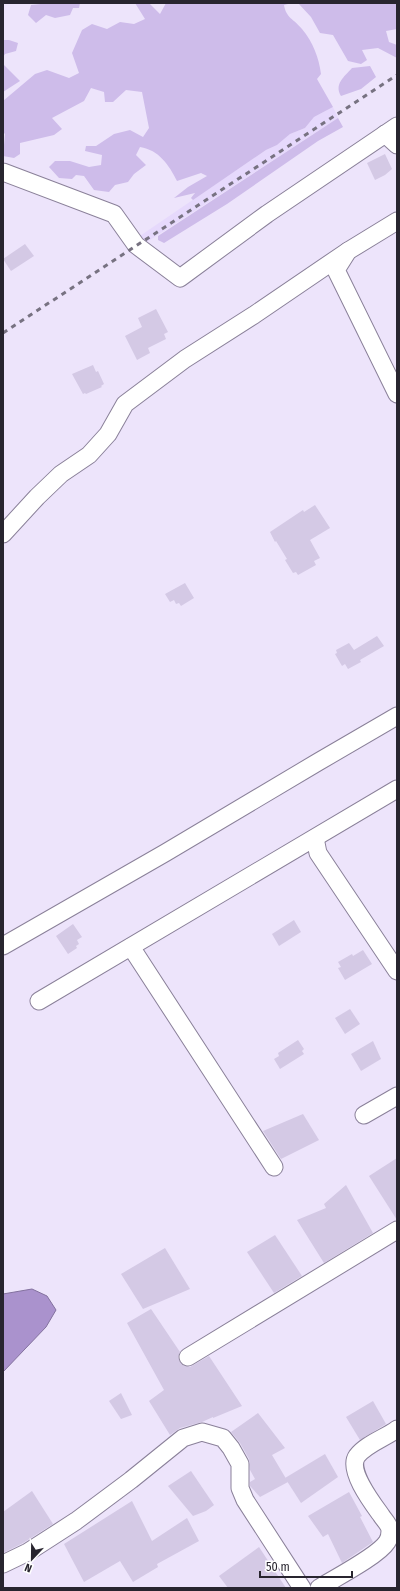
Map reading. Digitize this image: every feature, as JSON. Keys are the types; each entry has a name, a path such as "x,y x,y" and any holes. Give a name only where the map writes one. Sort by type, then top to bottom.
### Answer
{"street":[{"path":"3,172 114,214 136,245 180,278 267,214 393,135"},
{"path":"3,534 37,497 61,474 89,455 108,434 125,404 185,359 348,251 397,221"},
{"path":"348,251 336,270 397,394"},
{"path":"3,946 165,853 397,716"},
{"path":"39,1001 397,789"},
{"path":"315,838 318,853 397,971"},
{"path":"132,947 274,1167"},
{"path":"364,1115 397,1096"},
{"path":"188,1357 397,1230"},
{"path":"319,1588 380,1550 390,1537 388,1525 356,1474 354,1466 355,1460 361,1452 397,1429"},
{"path":"3,1564 28,1552 76,1521 131,1480 183,1438 202,1432 223,1438 231,1448 240,1464 240,1488 246,1500 302,1588"}],"shaded area":[{"path":"50,3 80,3 79,8 73,8 70,15 55,18 46,15 36,23 28,15 31,5"},
{"path":"135,3 149,3 160,14 166,3 292,3 284,5 285,9 288,16 306,34 312,45 319,62 321,74 317,79 333,107 314,117 305,128 290,134 277,145 266,150 193,200 191,198 195,193 174,198 188,187 207,176 201,173 177,181 171,169 163,159 153,151 140,147 136,155 146,165 134,174 128,182 115,185 109,192 94,190 84,176 76,175 72,179 59,178 49,167 55,161 70,161 89,167 101,165 102,155 85,151 86,146 96,146 114,134 130,130 143,137 149,128 142,92 126,90 113,102 105,102 104,92 91,88 84,101 52,118 62,129 54,135 20,143 20,154 14,158 3,156 5,134 3,132 3,101 35,74 47,70 69,78 79,73 72,53 82,30 92,24 107,29 120,22 134,24 145,19"},
{"path":"298,3 397,3 397,29 386,31 389,42 397,45 397,58 378,48 362,50 367,60 361,64 348,61 333,35 320,33 311,17"},
{"path":"3,40 18,43 16,51 5,54 3,57"},
{"path":"3,64 20,81 3,92"},
{"path":"370,66 376,77 361,89 341,96 339,92 339,84 352,68"},
{"path":"333,107 338,118 144,244 134,240 266,150 277,145 290,134 305,128 314,117"},
{"path":"338,118 343,127 318,141 227,204 164,243 158,240 158,236"},
{"path":"32,1289 47,1296 56,1310 46,1327 3,1372 3,1294"}],"building":[{"path":"385,154 392,169 385,175 375,180 367,163"},
{"path":"25,244 34,256 11,271 3,259"},
{"path":"156,309 168,332 164,334 166,339 148,348 150,353 137,360 125,336 142,327 138,318"},
{"path":"93,365 96,372 98,371 104,384 101,386 102,387 83,394 72,374"},
{"path":"315,505 330,528 310,540 320,558 314,561 316,565 298,575 296,572 293,573 285,560 287,559 270,532 303,510 304,512"},
{"path":"185,583 194,598 181,606 179,603 176,604 174,600 170,602 165,594"},
{"path":"377,636 384,646 348,669 345,664 342,666 335,654 337,653 336,650 349,643 354,650"},
{"path":"294,920 301,932 279,946 272,934"},
{"path":"73,924 82,937 77,940 79,944 76,946 77,948 68,954 56,936"},
{"path":"363,950 372,964 345,980 338,968 341,967 338,962"},
{"path":"350,1009 360,1024 345,1034 335,1018"},
{"path":"298,1040 304,1049 302,1051 304,1054 280,1069 274,1059 279,1056 278,1053"},
{"path":"373,1041 381,1059 361,1071 351,1054"},
{"path":"303,1114 319,1140 281,1159 263,1131"},
{"path":"397,1158 397,1220 369,1176"},
{"path":"346,1185 373,1233 324,1263 297,1220 326,1208 324,1204"},
{"path":"275,1235 302,1276 274,1293 247,1252"},
{"path":"165,1248 190,1289 143,1309 121,1274"},
{"path":"151,1309 180,1352 178,1357 180,1362 184,1366 190,1367 209,1356 242,1406 202,1422 180,1428 170,1435 149,1401 164,1390 127,1323"},
{"path":"121,1393 132,1415 121,1419 109,1401"},
{"path":"373,1401 386,1424 360,1440 346,1417"},
{"path":"258,1413 285,1448 272,1455 288,1482 260,1497 250,1486 250,1482 255,1479 250,1470 249,1459 240,1443 231,1432"},
{"path":"325,1454 338,1477 301,1503 285,1478"},
{"path":"191,1471 214,1505 206,1511 193,1516 168,1486"},
{"path":"32,1491 53,1524 23,1543 3,1553 3,1512"},
{"path":"349,1492 362,1516 360,1517 373,1542 342,1563 328,1534 323,1537 308,1516"},
{"path":"132,1501 152,1541 187,1518 199,1541 157,1564 158,1567 133,1582 120,1561 84,1582 64,1544"},
{"path":"259,1547 286,1588 228,1588 219,1576"}],"railway":[{"path":"3,333 397,75"}]}
